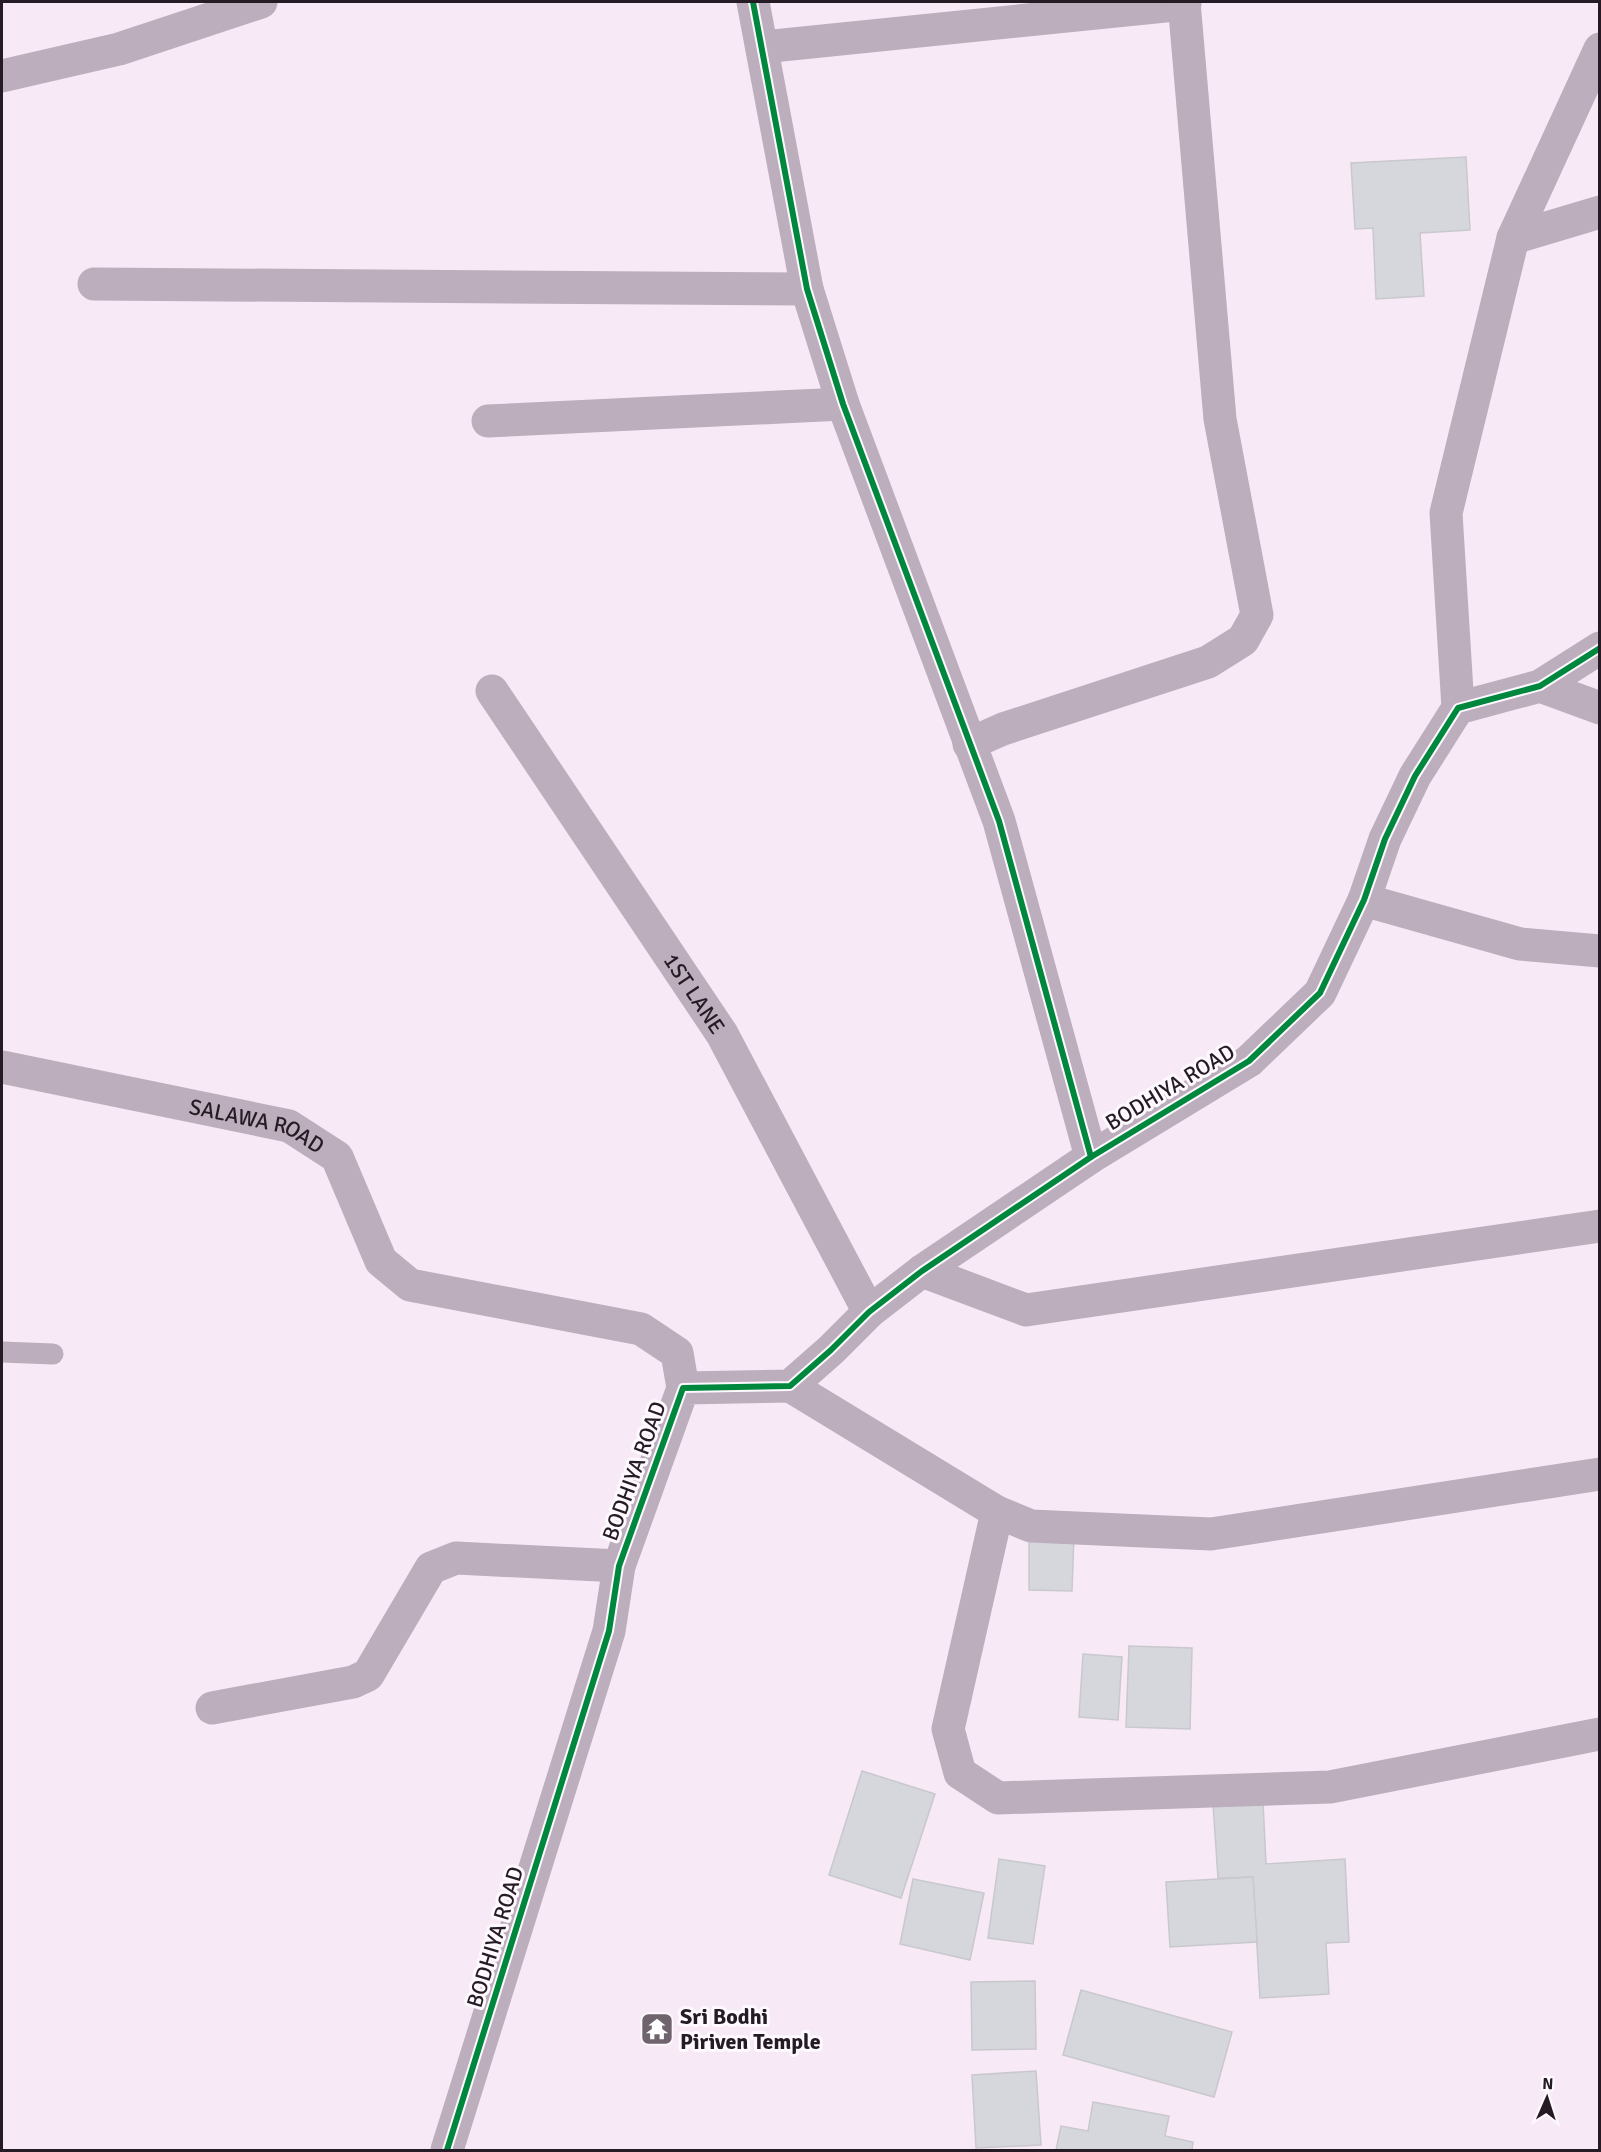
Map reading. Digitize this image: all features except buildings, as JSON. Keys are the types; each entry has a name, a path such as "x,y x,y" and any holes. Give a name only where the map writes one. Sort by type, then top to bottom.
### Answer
{"street":[{"path":"2,76 119,49 261,2"},
{"path":"753,2 807,289 843,404 999,821 1091,1157"},
{"path":"762,47 1184,3 1220,419 1257,615 1243,640 1208,662 1004,729 969,744"},
{"path":"1599,49 1513,238 1446,513 1458,708 1540,686 1599,648"},
{"path":"1513,238 1599,212"},
{"path":"94,284 807,289"},
{"path":"488,421 843,404"},
{"path":"1540,686 1599,708"},
{"name":"1ST LANE","path":"492,691 722,1034 869,1312"},
{"name":"BODHIYA ROAD","path":"447,2151 609,1631 619,1566 684,1388 790,1386 869,1312 922,1271 1091,1157 1250,1060 1320,993 1364,900 1385,839 1415,776 1458,708"},
{"path":"1364,900 1520,944 1599,951"},
{"name":"SALAWA ROAD","path":"2,1067 289,1126 337,1157 381,1261 410,1285 641,1329 677,1353 684,1388"},
{"path":"922,1271 1026,1310 1599,1226"},
{"path":"790,1386 997,1512 1030,1526 1211,1534 1599,1474"},
{"path":"997,1512 948,1729 960,1773 998,1798 1330,1787 1599,1734"},
{"path":"212,1708 353,1682 368,1675 431,1568 456,1558 619,1566"}],"lane":[{"path":"2,1352 53,1354"}],"cycle path":[{"path":"753,2 807,289 843,404 999,821 1091,1157"},
{"path":"447,2150 609,1631 619,1566 683,1388 790,1386 869,1312 922,1271 1091,1157 1249,1061 1320,993 1364,900 1385,839 1415,776 1458,708 1540,686 1600,648"}],"place":[{"name":"Sri Bodhi Piriven Temple","path":"657,2029"}]}
